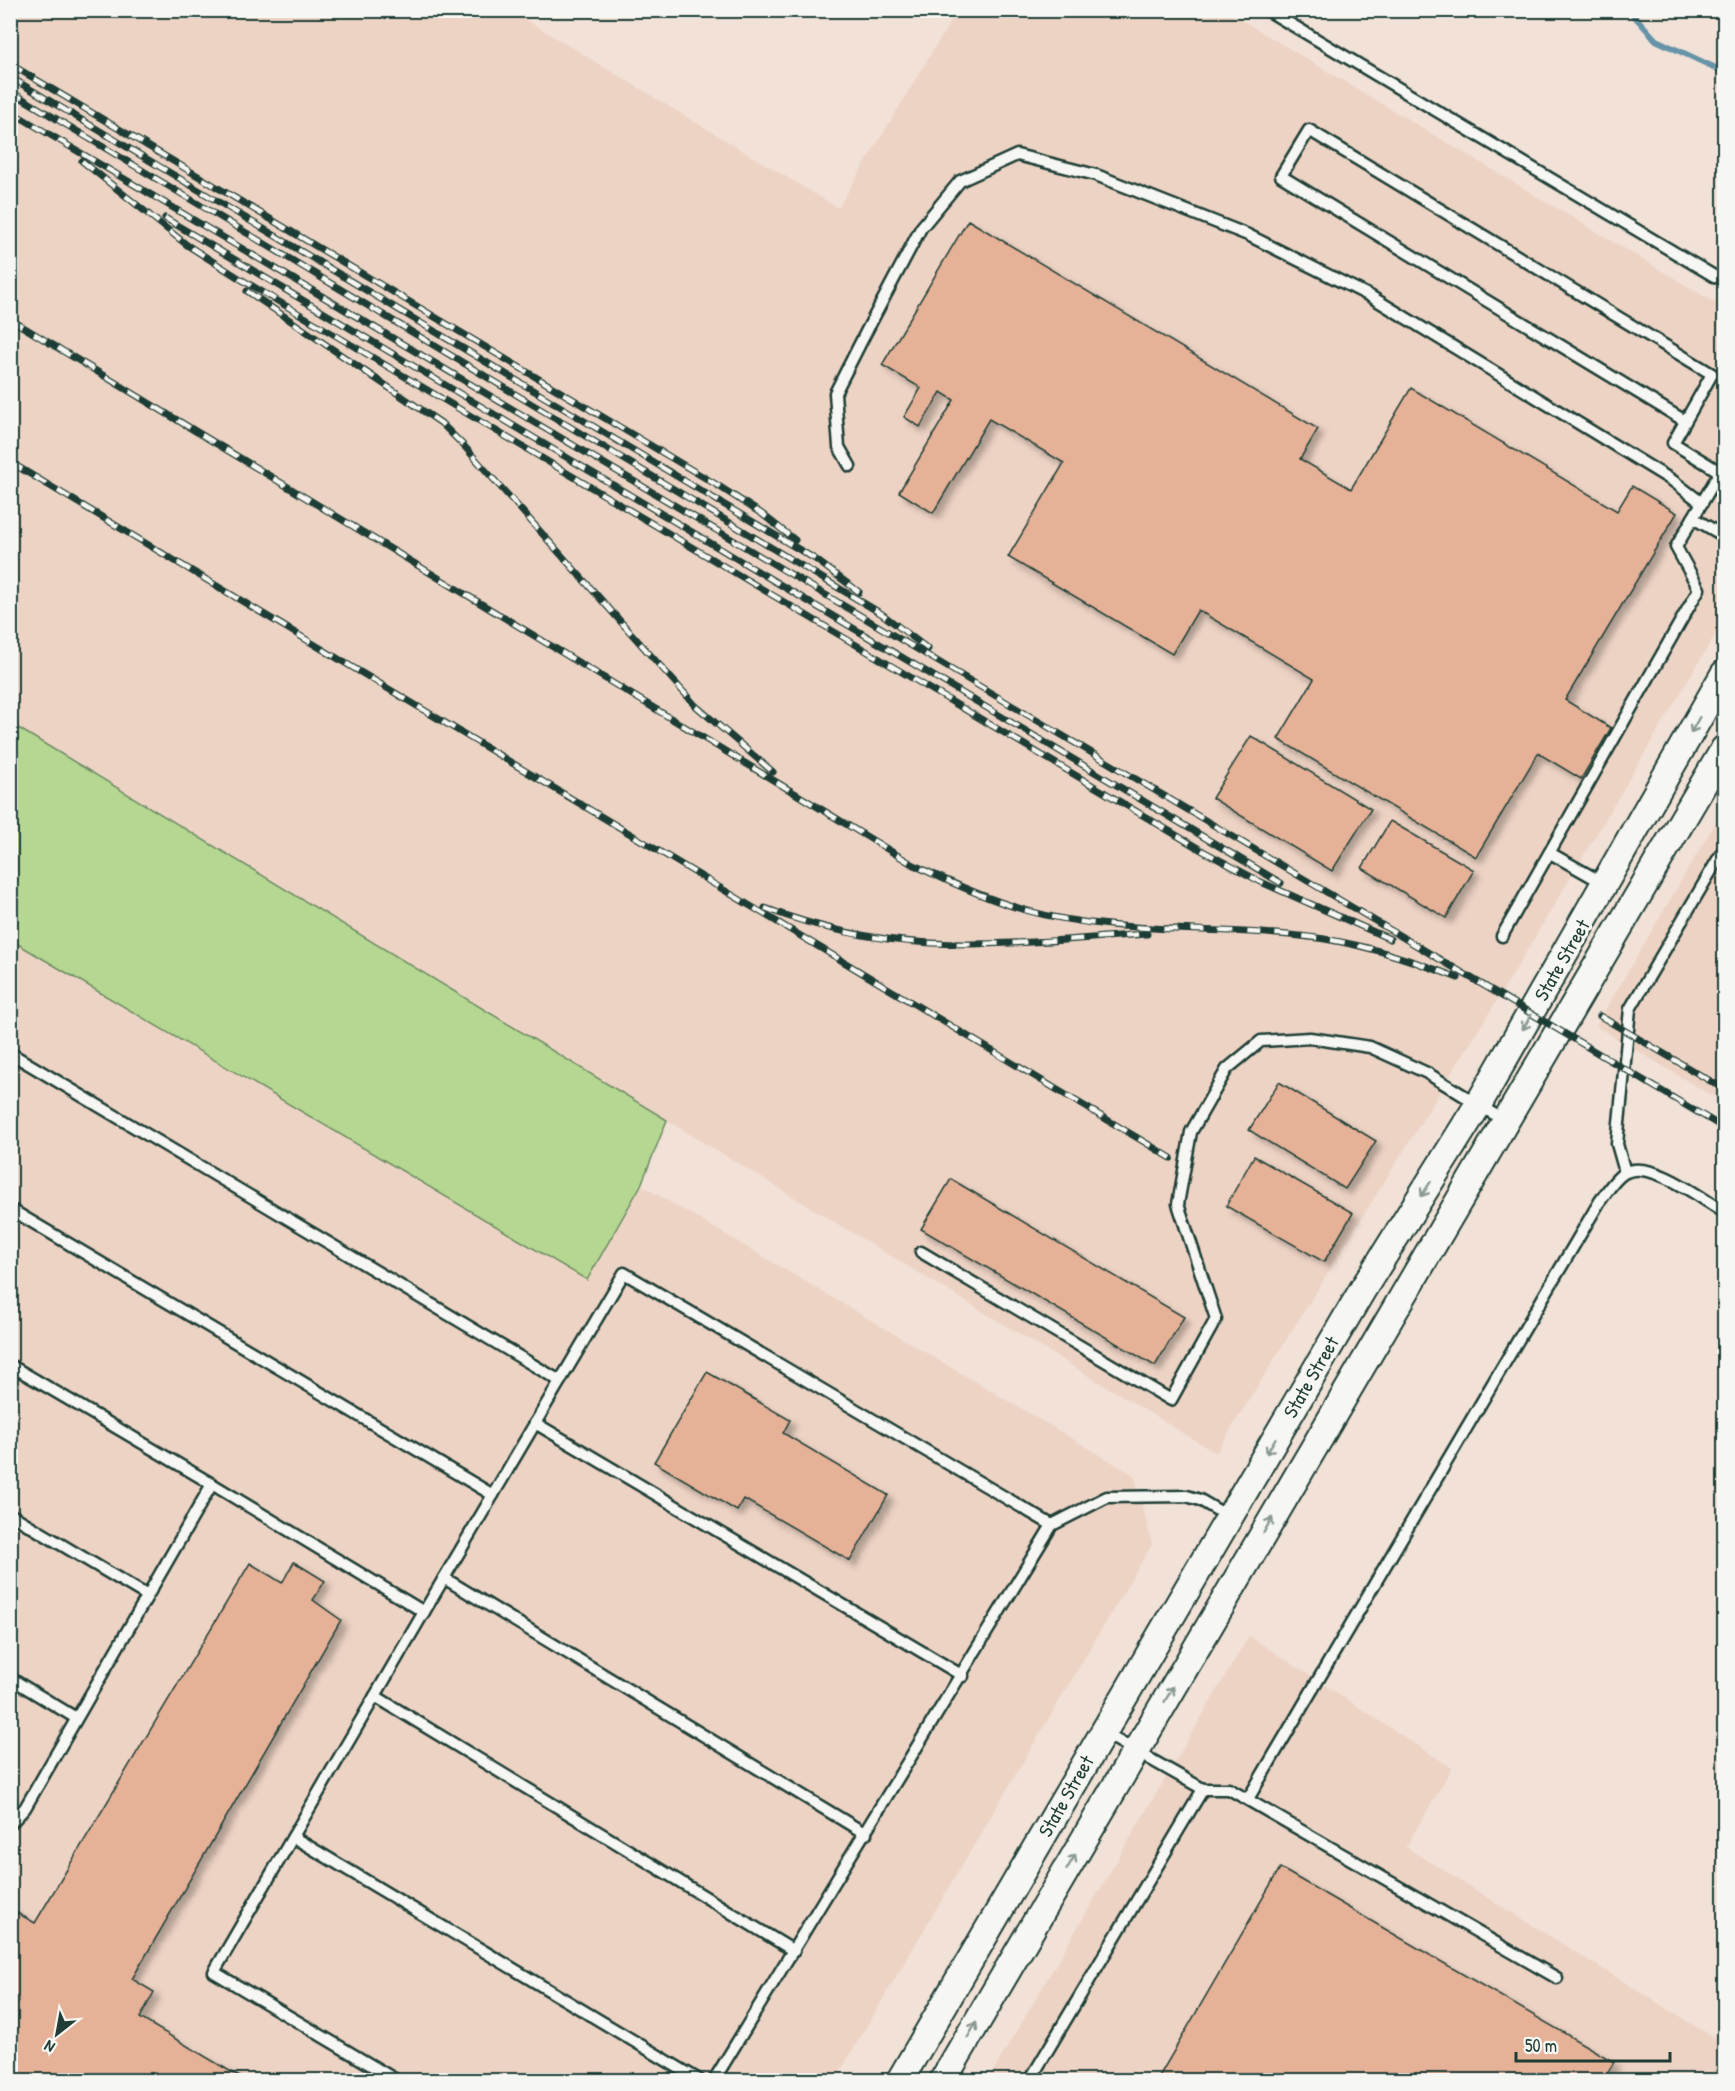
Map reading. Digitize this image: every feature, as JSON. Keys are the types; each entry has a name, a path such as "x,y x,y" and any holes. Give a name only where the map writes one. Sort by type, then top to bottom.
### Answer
{"street":[{"name":"State Street","path":"900,2080 1363,1289 1479,1105 1725,674"},
{"name":"State Street","path":"943,2080 1725,749"}],"lane":[{"path":"1267,10 1714,276 1725,279"},
{"path":"1502,936 1699,590 1676,547 1722,473 1673,442 1712,374 1309,130 1281,176 1685,421"},
{"path":"850,466 839,447 835,393 921,228 960,181 1017,155 1096,175 1248,235 1371,296 1673,481 1702,503"},
{"path":"1693,518 1725,536"},
{"path":"1625,1172 1617,1144 1630,1009 1725,849"},
{"path":"1550,853 1606,884"},
{"path":"921,1252 1171,1400 1216,1319 1178,1204 1191,1132 1227,1069 1261,1041 1310,1038 1370,1047 1427,1073 1505,1121"},
{"path":"10,1053 560,1381"},
{"path":"1248,1799 1600,1201 1625,1172 1640,1169 1659,1174 1725,1212"},
{"path":"10,1209 493,1496"},
{"path":"396,2080 214,1972 624,1273 1052,1525"},
{"path":"10,1365 424,1612"},
{"path":"535,1423 963,1676"},
{"path":"10,1824 25,1808 212,1484"},
{"path":"714,2080 963,1676 1052,1525 1107,1497 1176,1494 1200,1500 1229,1517"},
{"path":"10,1514 146,1595"},
{"path":"444,1578 866,1834"},
{"path":"10,1678 76,1718"},
{"path":"375,1696 794,1951"},
{"path":"1103,1732 1203,1789 1229,1789 1248,1799 1557,1978"},
{"path":"1030,2080 1203,1789"},
{"path":"293,1836 699,2080"}],"shaded area":[{"path":"10,11 511,11 838,208 957,11 1226,11 1724,308 1724,620 1507,984 1216,1453 11,723"},
{"path":"1724,808 1724,1103 1596,1026"},
{"path":"11,940 587,1279 641,1185 1134,1475 1152,1544 835,2080 11,2080"},
{"path":"1249,1636 1452,1768 1406,1847 1724,2044 1724,2080 988,2080"}],"green space":[{"path":"10,723 667,1120 641,1185 587,1280 11,940"}],"building":[{"path":"968,220 1318,429 1300,459 1351,489 1411,388 1617,511 1632,486 1677,513 1565,700 1611,728 1581,779 1538,753 1476,857 1278,739 1314,679 1198,610 1172,654 1008,557 1064,463 989,419 933,513 899,492 954,400 941,392 920,427 904,417 921,388 882,365"},
{"path":"1251,736 1371,809 1332,871 1212,798"},
{"path":"1390,821 1474,870 1446,918 1362,868"},
{"path":"1279,1082 1376,1141 1345,1189 1249,1130"},
{"path":"1254,1156 1353,1213 1324,1262 1226,1206"},
{"path":"951,1179 1184,1317 1155,1366 921,1229"},
{"path":"707,1372 790,1420 783,1433 888,1495 850,1561 744,1499 737,1511 654,1462"},
{"path":"294,1562 325,1581 313,1600 341,1620 132,1979 154,1992 140,2018 245,2080 10,2080 10,1912 12,1910 35,1923 250,1563 282,1583"},
{"path":"1280,1868 1614,2062 1603,2080 1157,2080"}],"waterway":[{"path":"1629,10 1656,40 1724,72"}],"railway":[{"path":"10,64 717,485 762,514 795,540"},
{"path":"10,77 815,559 859,592"},
{"path":"10,91 882,614 928,649"},
{"path":"10,111 1724,1128"},
{"path":"82,161 187,245 239,278 1203,851 1261,882 1390,939"},
{"path":"165,218 1281,883"},
{"path":"247,291 441,423 696,706 773,772"},
{"path":"10,319 912,864 968,890 1025,910 1093,923 1320,938 1380,951 1458,978"},
{"path":"10,462 1171,1158"},
{"path":"765,908 815,924 863,935 909,941 955,944 1001,943 1147,934"},
{"path":"1600,1016 1724,1089"}]}
